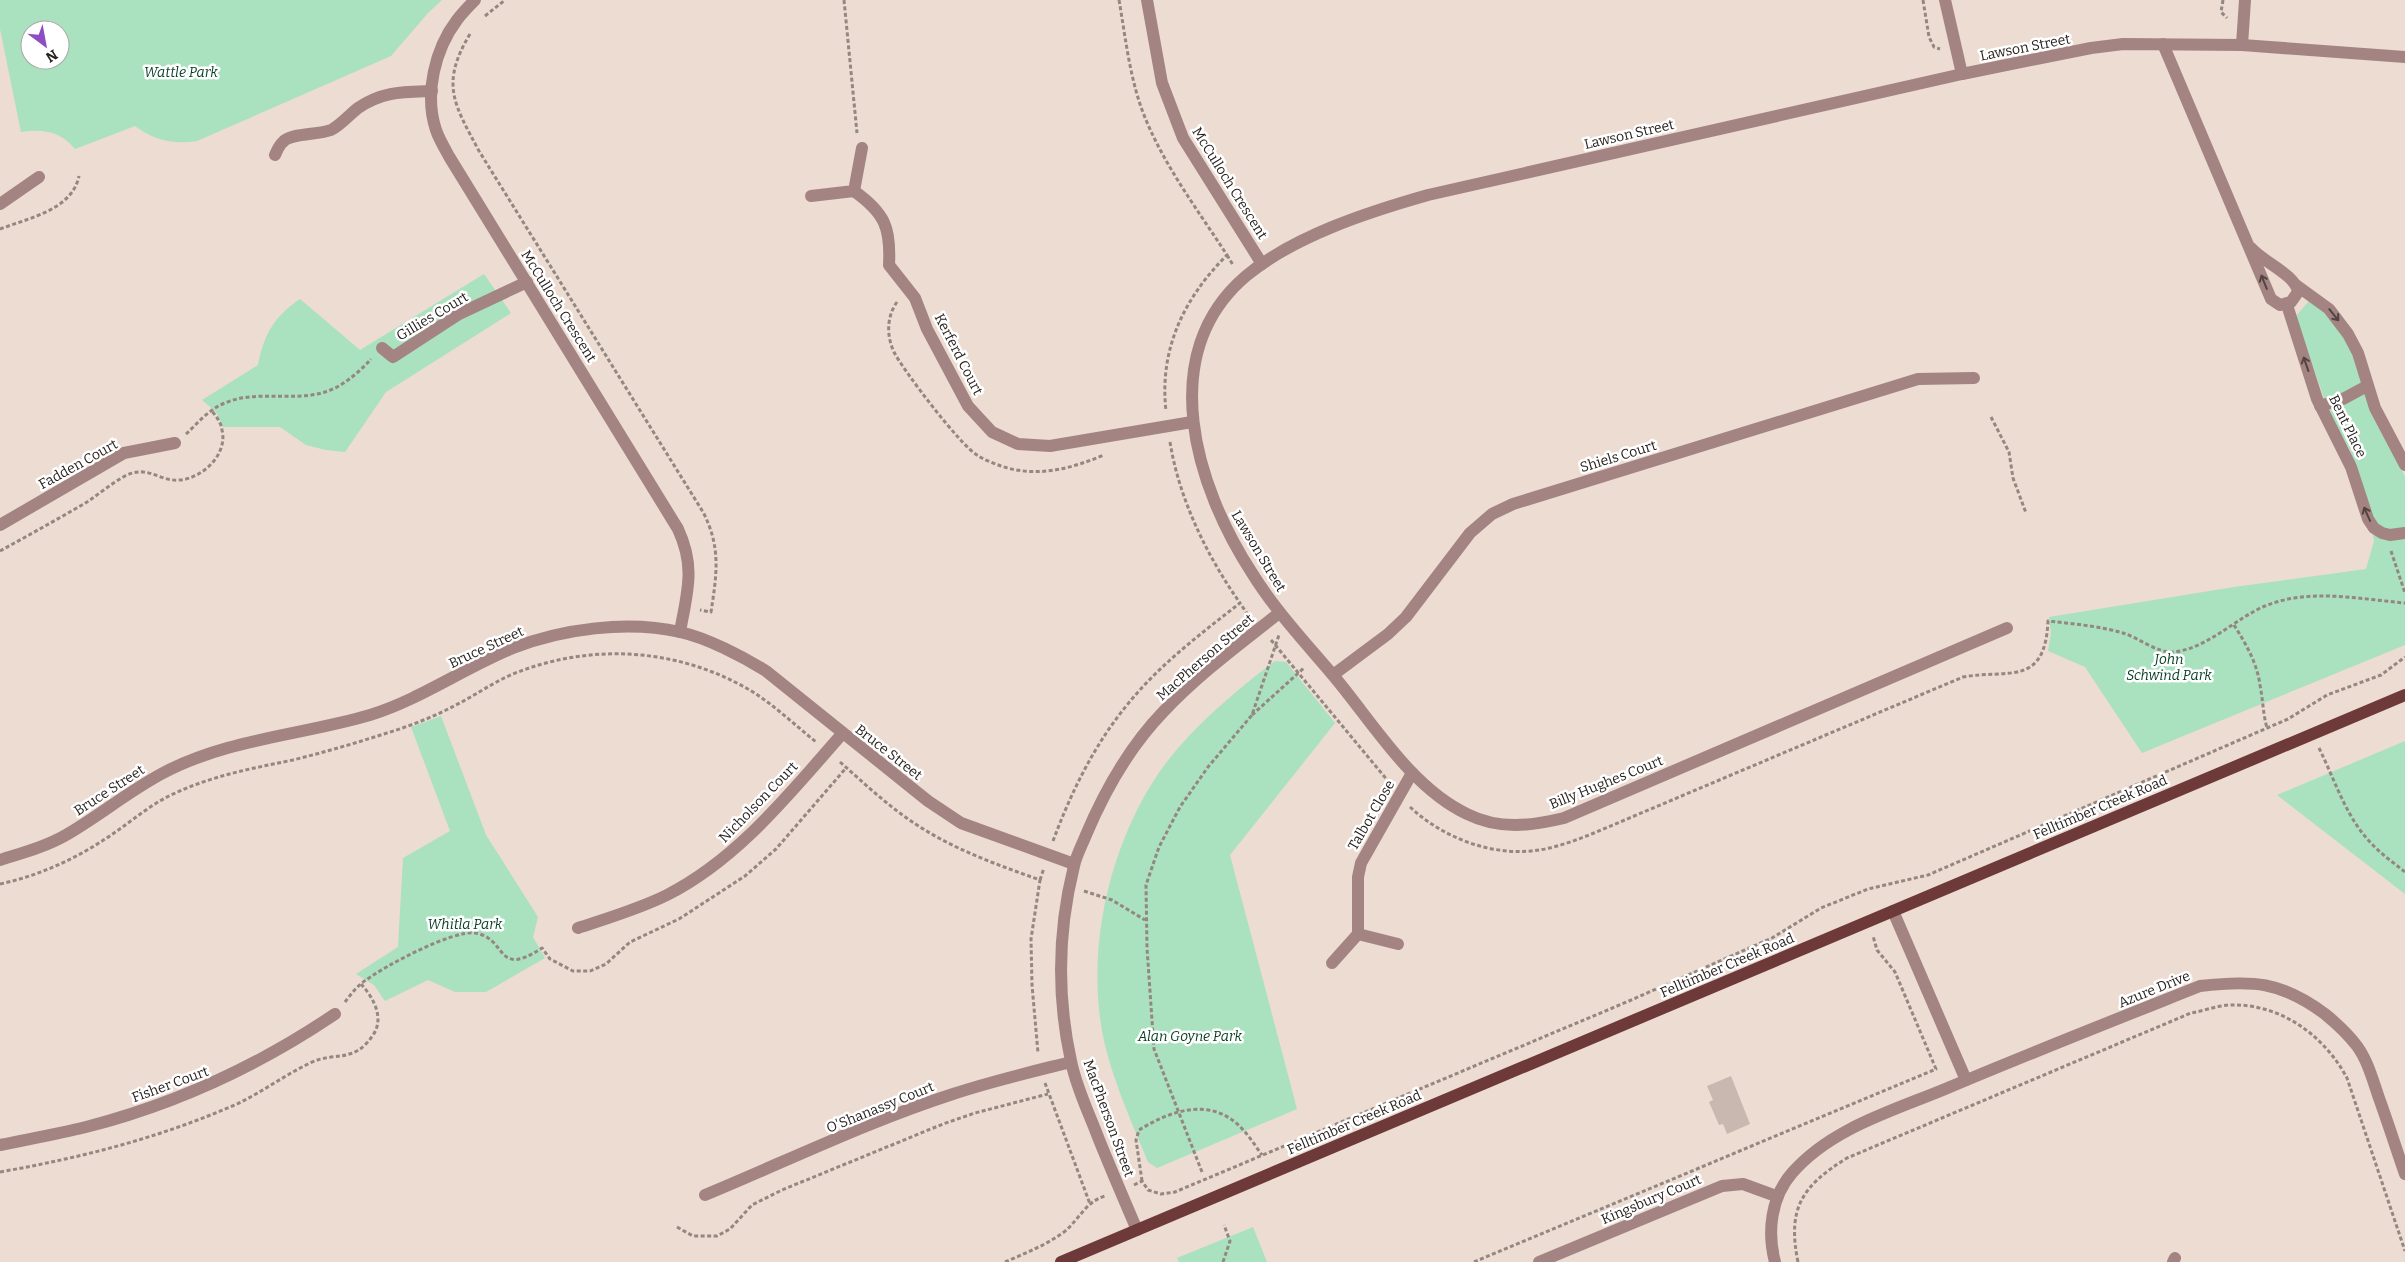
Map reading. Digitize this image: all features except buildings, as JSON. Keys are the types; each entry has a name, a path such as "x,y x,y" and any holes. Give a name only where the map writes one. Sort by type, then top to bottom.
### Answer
{"main road":[{"name":"Felltimber Creek Road","path":"1061,1262 2405,695"}],"street":[{"name":"McCulloch Crescent","path":"475,0 457,19 442,45 434,70 432,112 436,130 450,158 678,529 687,548 690,574 680,632"},
{"name":"McCulloch Crescent","path":"1146,0 1162,83 1183,138 1262,264"},
{"path":"1945,0 1962,74"},
{"path":"2242,45 2245,0"},
{"name":"Lawson Street","path":"1282,617 1251,572 1224,525 1210,491 1192,422 1191,396 1194,362 1204,332 1222,302 1244,277 1262,264 1322,232 1370,212 1428,195 1962,74 2092,48 2123,44 2242,45 2405,57"},
{"path":"2163,44 2271,299 2277,304 2287,305 2296,298 2296,285"},
{"path":"274,155 283,141 291,137 320,134 333,128 357,109 375,98 394,92 432,91"},
{"path":"811,196 854,191 862,148"},
{"path":"0,204 39,177"},
{"name":"Kerferd Court","path":"854,191 880,212 887,228 890,243 888,265 915,298 927,329 968,406 992,432 1018,444 1050,446 1192,422"},
{"path":"2251,248 2265,262 2291,278 2296,285 2323,303 2338,319 2358,353 2378,416 2405,465"},
{"name":"Gillies Court","path":"382,348 393,357 459,314 527,282"},
{"name":"Bent Place","path":"2287,305 2320,406 2351,467 2365,513 2374,528 2386,535"},
{"name":"Shiels Court","path":"1333,675 1388,634 1406,617 1470,533 1492,514 1513,504 1918,379 1974,378"},
{"path":"2320,406 2343,399 2367,386"},
{"name":"Fadden Court","path":"0,525 124,453 175,444"},
{"path":"2386,535 2405,533"},
{"name":"Billy Hughes Court","path":"1282,617 1333,675 1412,773 1438,797 1467,815 1500,825 1534,825 1564,818 2007,628"},
{"name":"MacPherson Street","path":"1136,1230 1081,1095 1071,1062 1064,1014 1061,971 1063,921 1074,864 1113,779 1135,746 1164,711 1202,674 1258,630 1282,617"},
{"name":"Bruce Street","path":"0,860 43,846 65,836 163,773 195,758 231,747 372,714 419,696 511,649 543,638 582,630 628,627 680,632 741,656 766,671 842,734 928,801 961,823 1074,864"},
{"name":"Nicholson Court","path":"578,928 653,902 701,874 758,826 842,734"},
{"name":"Talbot Close","path":"1358,934 1358,877 1361,863 1412,773"},
{"path":"1893,911 1966,1080"},
{"path":"1332,963 1358,934 1398,944"},
{"name":"Azure Drive","path":"1775,1262 1772,1252 1772,1220 1776,1196 1792,1174 1813,1153 1831,1140 1854,1127 1966,1080 2200,986 2229,982 2261,984 2303,998 2337,1024 2357,1046 2370,1072 2405,1174"},
{"name":"Fisher Court","path":"0,1145 85,1127 190,1093 259,1061 335,1014"},
{"name":"O'Shanassy Court","path":"706,1195 881,1121 952,1094 1071,1062"},
{"name":"Kingsbury Court","path":"1539,1262 1722,1186 1743,1184 1776,1196"}],"path":[{"path":"478,22 505,0"},
{"path":"844,0 857,138 862,148"},
{"path":"1119,0 1131,69 1146,120 1173,171 1227,256 1198,286 1179,321 1165,375 1168,426 1179,479 1191,511 1204,542 1258,630 1276,643 1399,796 1424,820 1450,836 1482,847 1530,851 1564,844 1963,677 1995,673 2009,675 2027,669 2041,654 2047,636 2048,621 2113,630 2171,652 2200,643 2266,606 2307,596 2405,603"},
{"path":"471,32 457,60 452,78 452,88 463,122 479,151 703,512 713,533 718,565 712,612 684,608"},
{"path":"0,229 61,203 72,192 79,176"},
{"path":"175,444 211,410 226,402 247,398 305,395 335,388 350,378 382,348"},
{"path":"0,551 61,517 126,476 147,472 170,480 180,480 190,478 206,469 219,452 223,438 220,423 211,410"},
{"path":"1991,417 2009,452 2012,478 2026,513"},
{"path":"2386,535 2405,593"},
{"path":"1090,1204 1040,1069 1032,985 1031,939 1040,880 1068,799 1086,764 1131,700 1177,655 1240,603"},
{"path":"1252,715 1276,643 1282,617"},
{"path":"2234,625 2254,662 2260,684 2263,713 2267,728"},
{"path":"0,884 58,866 103,841 167,797 199,783 249,768 345,746 394,731 453,707 513,674 560,659 607,653 640,653 688,663 714,671 764,699 888,804 925,830 984,859 1040,880"},
{"path":"1202,1172 1176,1111 1154,1049 1146,920 1146,885 1159,847 1180,807 1208,767 1252,715 1317,657"},
{"path":"1262,1155 1235,1122 1207,1110 1176,1111 1161,1116 1139,1130 1136,1140 1142,1181 1148,1190 1161,1194 1175,1192 1629,1001 1772,938 1821,908 1868,889 1928,875 2267,728 2301,712 2327,695 2381,675 2405,657"},
{"path":"2301,712 2335,786 2361,831 2372,845 2405,872"},
{"path":"1070,888 1112,900 1146,920"},
{"path":"1474,1262 1936,1070 1895,972 1876,950 1868,921"},
{"path":"335,1014 352,993 367,979 447,937 470,933 482,934 491,940 506,957 514,960 528,957 542,948"},
{"path":"1798,1262 1794,1238 1795,1220 1802,1199 1811,1184 1847,1158 2191,1014 2227,1006 2268,1011 2294,1022 2324,1044 2340,1064 2347,1078 2405,1251"},
{"path":"676,1227 693,1236 717,1236 730,1229 752,1205 762,1199 893,1143 974,1113 1048,1094"},
{"path":"1005,1262 1043,1246 1065,1231 1090,1204 1101,1197 1142,1181"},
{"path":"1223,1262 1230,1241 1224,1225"}],"green space":[{"name":"Wattle Park","path":"0,0 442,0 428,13 391,56 197,141 172,142 149,135 135,126 75,149 63,138 51,133 44,131 21,132 0,29"},
{"path":"484,274 511,313 386,392 345,452 306,445 280,427 223,427 216,412 202,400 258,365 263,344 272,327 283,313 300,299 360,350"},
{"name":"John Schwind Park","path":"2309,301 2326,313 2336,325 2352,353 2372,415 2405,476 2405,645 2142,753 2085,667 2048,651 2051,633 2049,617 2234,587 2366,569 2374,541 2366,497 2350,450 2330,416 2296,316"},
{"name":"Alan Goyne Park","path":"1275,661 1286,662 1335,723 1230,855 1297,1109 1157,1168 1148,1162 1119,1090 1105,1045 1099,1007 1098,968 1101,927 1109,887 1121,848 1136,811 1156,777 1179,747 1201,723"},
{"name":"Whitla Park","path":"441,716 486,835 538,917 533,937 545,958 486,992 455,992 428,980 385,1001 374,985 356,974 398,947 403,858 450,831 411,727"},
{"path":"2405,741 2405,894 2277,795"},
{"path":"1253,1227 1267,1262 1179,1262 1177,1258"}]}
